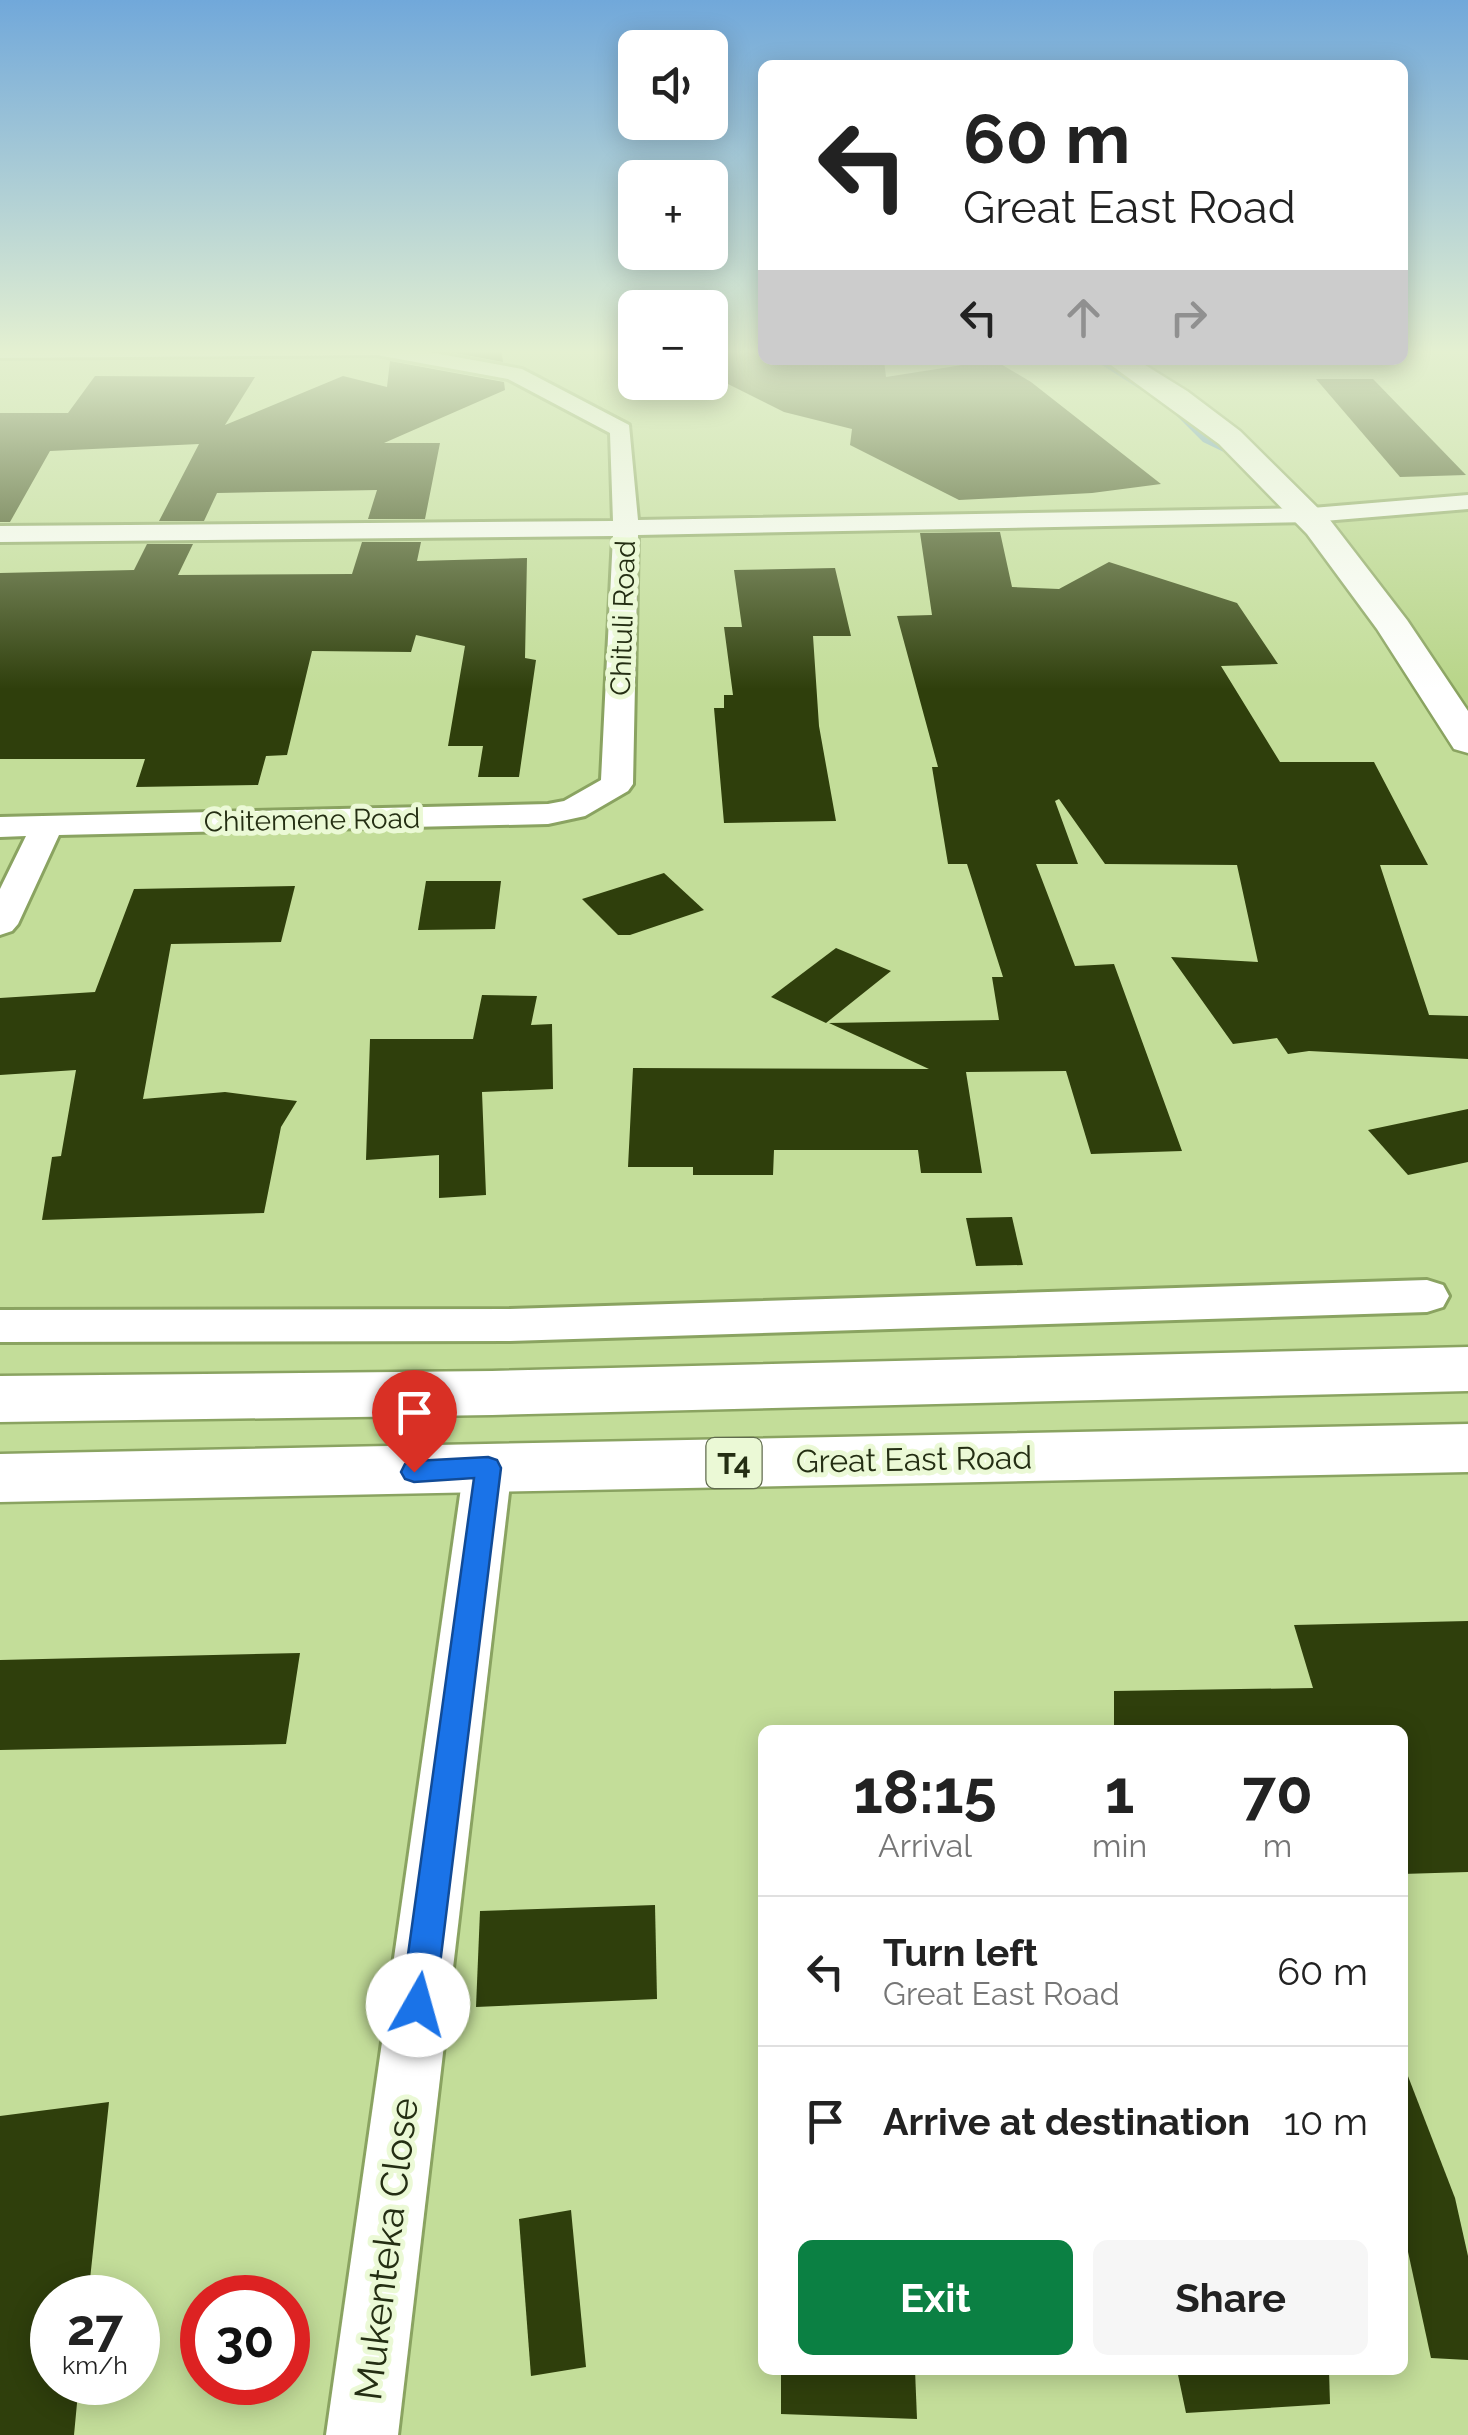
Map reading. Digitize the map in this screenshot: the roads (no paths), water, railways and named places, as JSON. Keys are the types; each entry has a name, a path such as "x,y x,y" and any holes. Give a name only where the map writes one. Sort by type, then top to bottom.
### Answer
{"main road":[{"path":"1258,462 1312,515 1395,624 1468,740"},
{"path":"0,1399 512,1392 1468,1369"},
{"name":"Great East Road","path":"0,1478 1468,1448"}],"street":[{"name":"Chituli Road","path":"617,784 626,528 622,462"},
{"path":"0,534 626,528 1312,515 1468,502"},
{"name":"Chitemene Road","path":"0,827 548,814 574,809 617,784"},
{"path":"0,924 47,827"},
{"path":"0,1326 510,1325 1427,1296"},
{"name":"Mukenteka Close","path":"362,2435 488,1468"}]}
